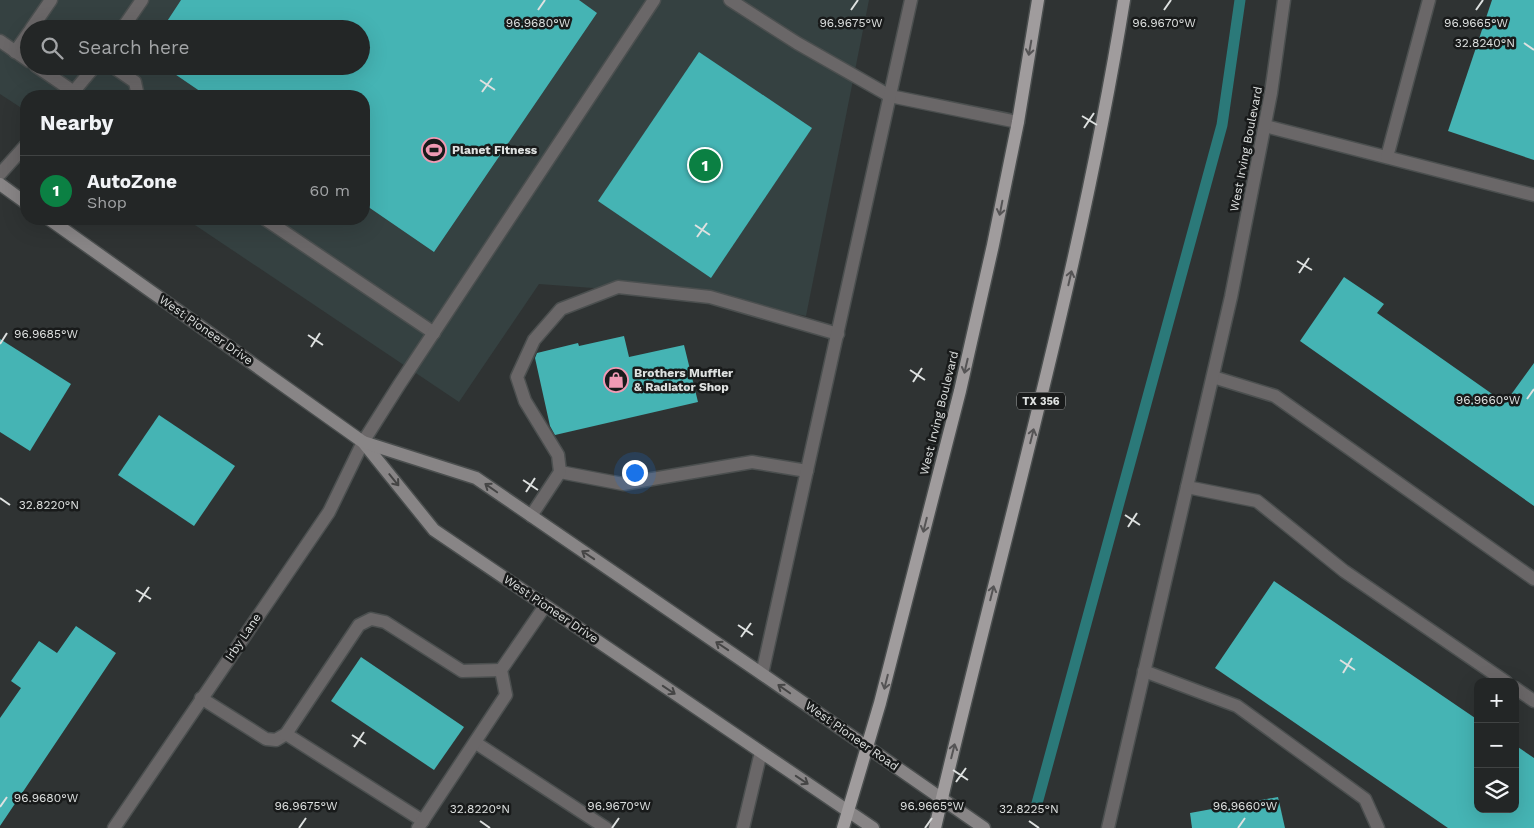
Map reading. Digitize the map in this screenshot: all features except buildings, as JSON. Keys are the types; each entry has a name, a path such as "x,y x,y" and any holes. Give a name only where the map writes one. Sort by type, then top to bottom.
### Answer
{"main road":[{"name":"West Irving Boulevard","path":"843,828 880,703 960,391 994,245 1018,122 1038,0"},
{"name":"TX 356","path":"935,828 1076,251 1112,74 1124,0"},
{"path":"0,184 20,199"},
{"name":"West Pioneer Drive","path":"57,225 363,442 434,530 761,752"},
{"name":"West Pioneer Drive","path":"363,442 476,478 762,674"},
{"name":"West Pioneer Road","path":"762,674 942,798"},
{"path":"761,752 873,828"},
{"path":"942,798 984,828"}],"street":[{"path":"37,20 51,0"},
{"path":"128,20 142,0"},
{"name":"Irby Lane","path":"114,828 328,512 363,442 399,385 654,0"},
{"path":"730,0 797,43 890,96 1018,122"},
{"path":"762,674 911,0"},
{"name":"West Irving Boulevard","path":"1108,828 1231,297 1271,93 1284,0"},
{"path":"1388,157 1429,0"},
{"path":"0,42 20,55"},
{"path":"15,52 20,45"},
{"path":"48,75 67,90"},
{"path":"75,90 88,75"},
{"path":"125,75 135,82 137,90"},
{"path":"1264,126 1534,195"},
{"path":"0,174 20,152"},
{"path":"274,225 434,333"},
{"path":"531,516 560,472 558,455 525,401 517,376 534,340 560,309 618,287 710,297 838,334"},
{"path":"1213,377 1275,396 1534,578"},
{"path":"560,472 623,484 752,462 808,472"},
{"path":"1187,487 1257,501 1344,571 1500,678"},
{"path":"286,734 420,825 506,695 501,670 545,606"},
{"path":"201,698 266,739 276,740 286,734 359,625 371,619 385,622 462,672 501,670"},
{"path":"1144,671 1237,706 1365,799 1378,828"},
{"path":"1519,691 1534,701"},
{"path":"476,743 606,828"},
{"path":"743,828 761,752"}],"shaded area":[{"path":"0,0 869,0 806,316 715,297 539,284 459,402 195,225 370,225 370,90 20,90 20,107 0,94"}],"waterway":[{"path":"1036,807 1222,125 1240,0"}],"place":[{"name":"Planet Fitness","path":"434,150"},
{"name":"AutoZone","path":"705,165"},
{"name":"Brothers Muffler & Radiator Shop","path":"616,380"}]}
